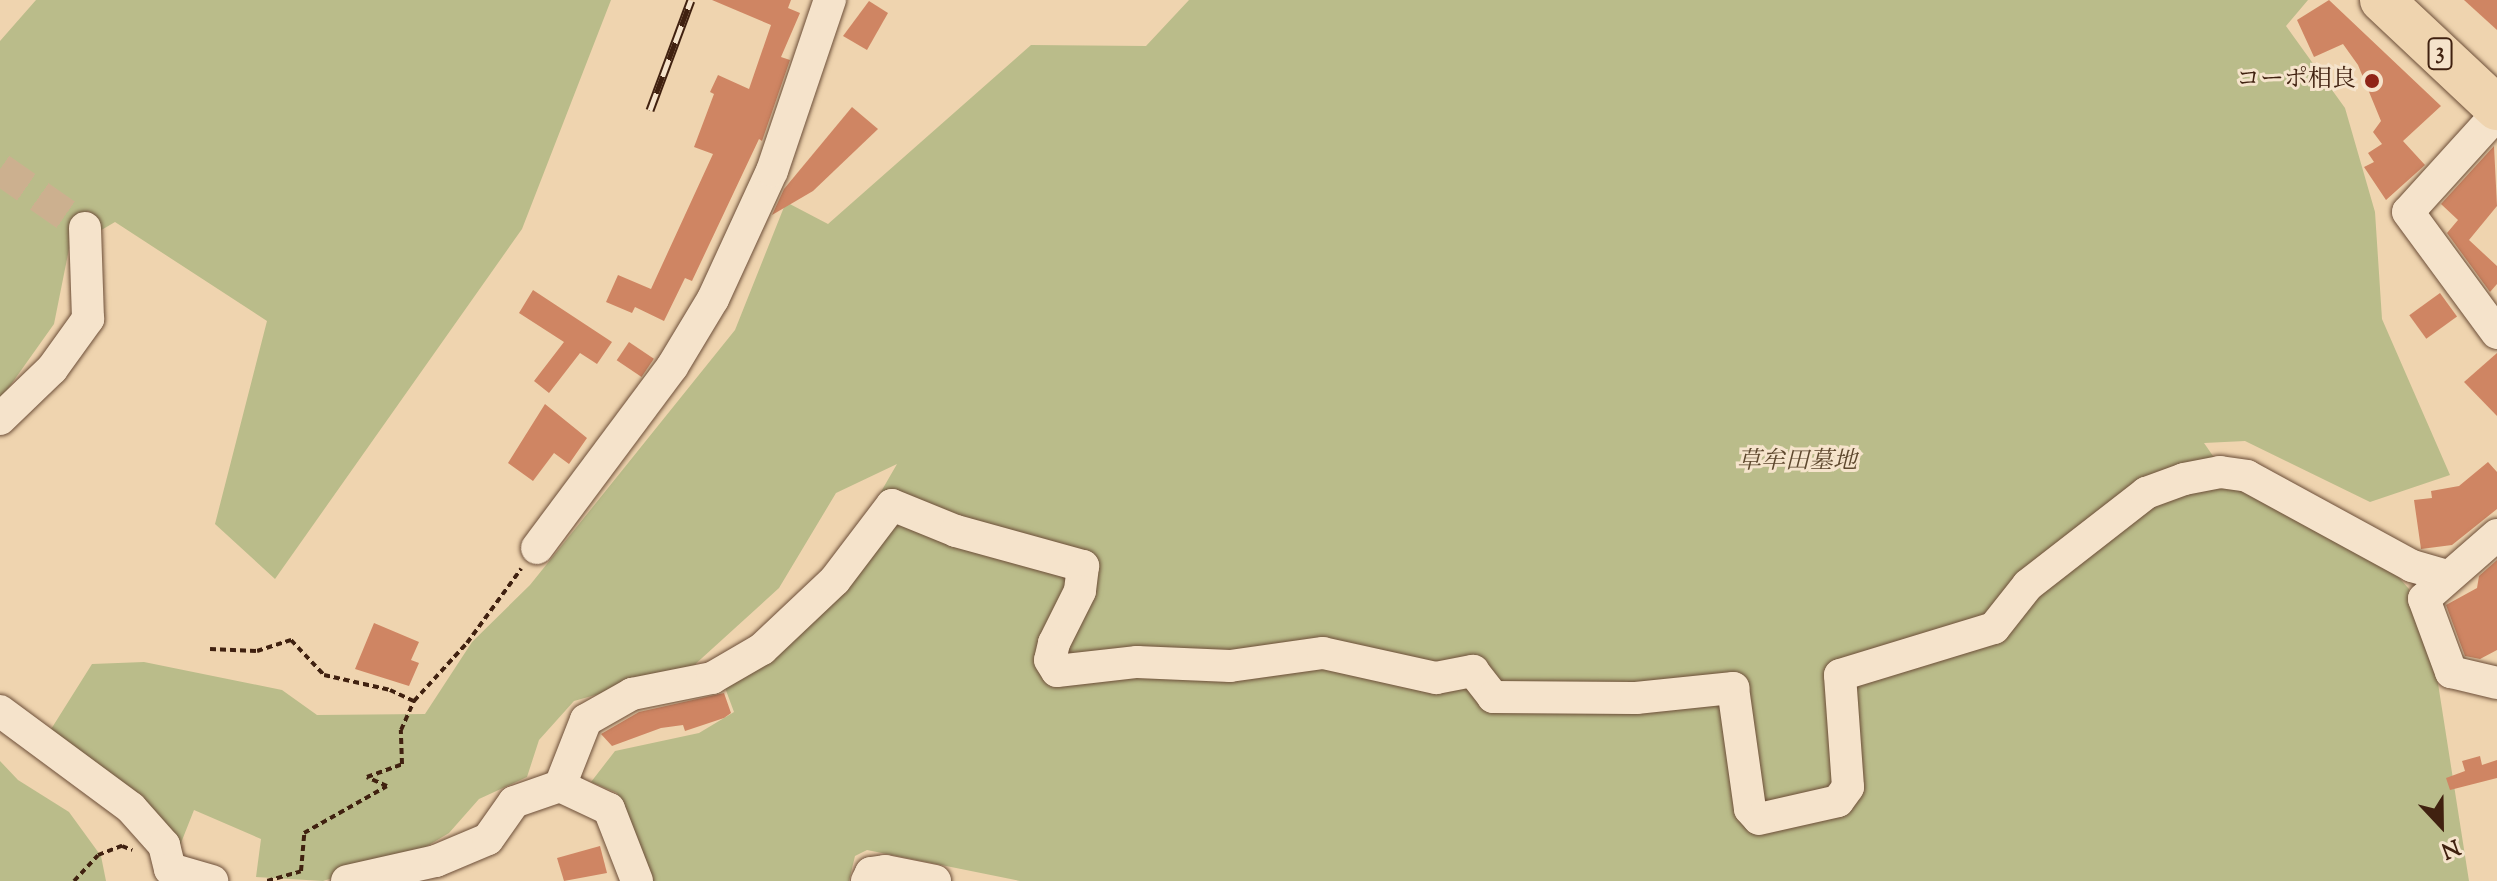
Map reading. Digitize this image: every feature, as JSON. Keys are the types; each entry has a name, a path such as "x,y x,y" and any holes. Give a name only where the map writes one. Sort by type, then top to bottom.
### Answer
{"highway":[{"name":"3","path":"2382,0 2497,108"},
{"name":"3","path":"2422,0 2497,69"}],"street":[{"path":"537,548 672,367 713,299 772,171 830,0"},
{"path":"2497,114 2408,212 2497,333"},
{"path":"0,419 52,369 88,319 85,228"},
{"path":"560,786 586,720 632,694 712,678 762,649 835,580 892,505 956,531 1083,566 1080,591 1054,643 1050,660 1057,671 1137,662 1230,666 1323,653 1436,678 1473,671 1493,697 1636,698 1733,688 1750,809 1759,819 1838,801 1848,787 1840,675 1994,628 2028,585 2146,493 2184,479 2220,472 2247,476 2412,566 2446,576"},
{"path":"2497,535 2446,576 2424,599 2451,672 2497,683"},
{"path":"0,711 131,808 188,878"},
{"path":"347,881 436,861 488,839 514,802 560,786 609,809 637,881"},
{"path":"878,878 935,881"}],"path":[{"path":"267,881 301,871 304,833 387,786 367,777 402,764 401,730 414,701 467,643 537,548"},
{"path":"210,649 257,651 291,640 324,675 390,690 414,701"},
{"path":"74,881 98,855 122,846 188,878"}],"green space":[{"path":"36,0 611,0 522,229 275,579 215,524 267,321 115,222 69,249 54,324 0,400 0,41"},
{"name":"草牟田墓地","path":"1189,0 2308,0 2286,26 2345,108 2375,212 2382,319 2450,475 2370,502 2245,441 2204,443 2229,479 2375,550 2409,589 2437,677 2469,881 1020,881 867,850 855,856 849,881 649,881 617,793 591,782 615,751 699,733 734,712 724,685 807,620 897,464 836,493 779,588 691,668 574,701 539,740 527,777 479,799 449,833 419,851 323,881 256,877 261,839 194,810 177,853 48,734 92,664 144,662 282,690 317,715 425,714 472,642 530,585 735,330 786,202 828,224 1031,45 1146,46"},
{"path":"0,761 18,780 69,812 101,856 106,881 0,881"}],"building":[{"path":"712,0 791,0 788,8 800,13 781,57 790,60 762,141 759,139 692,281 685,278 664,321 635,307 632,313 606,302 618,275 651,289 713,154 694,147 714,94 710,92 718,75 749,89 771,25"},
{"path":"2329,0 2441,106 2403,141 2425,165 2386,200 2364,167 2374,162 2368,153 2382,144 2373,132 2381,121 2358,65 2343,44 2314,57 2297,20"},
{"path":"2464,0 2497,0 2497,30"},
{"path":"869,1 888,13 867,50 843,36"},
{"path":"852,107 878,129 813,191 772,215 784,189"},
{"path":"2494,146 2497,206 2469,240 2497,266 2497,284 2490,292 2447,233 2458,220 2441,204"},
{"path":"533,290 612,342 597,364 580,353 549,393 534,381 564,342 519,313"},
{"path":"2440,293 2457,316 2426,339 2409,315"},
{"path":"629,342 654,359 642,377 617,360"},
{"path":"2497,353 2497,416 2464,382"},
{"path":"545,404 587,438 569,464 554,453 533,481 508,463"},
{"path":"2488,462 2497,472 2497,509 2452,545 2421,549 2414,500 2432,498 2431,491 2459,486"},
{"path":"2497,560 2497,650 2480,659 2465,656 2446,605 2477,588 2479,576"},
{"path":"374,623 419,642 411,660 419,663 409,686 355,669"},
{"path":"724,693 731,713 685,731 683,725 661,728 612,746 601,734 639,712"},
{"path":"2480,756 2482,765 2497,760 2497,778 2450,790 2446,778 2465,771 2462,761"},
{"path":"600,846 607,873 564,881 557,858"}],"tunnel":[{"path":"0,169 85,228"}],"railway":[{"path":"650,110 691,0"}],"place":[{"name":"コーポ相良","path":"2372,81"}]}
